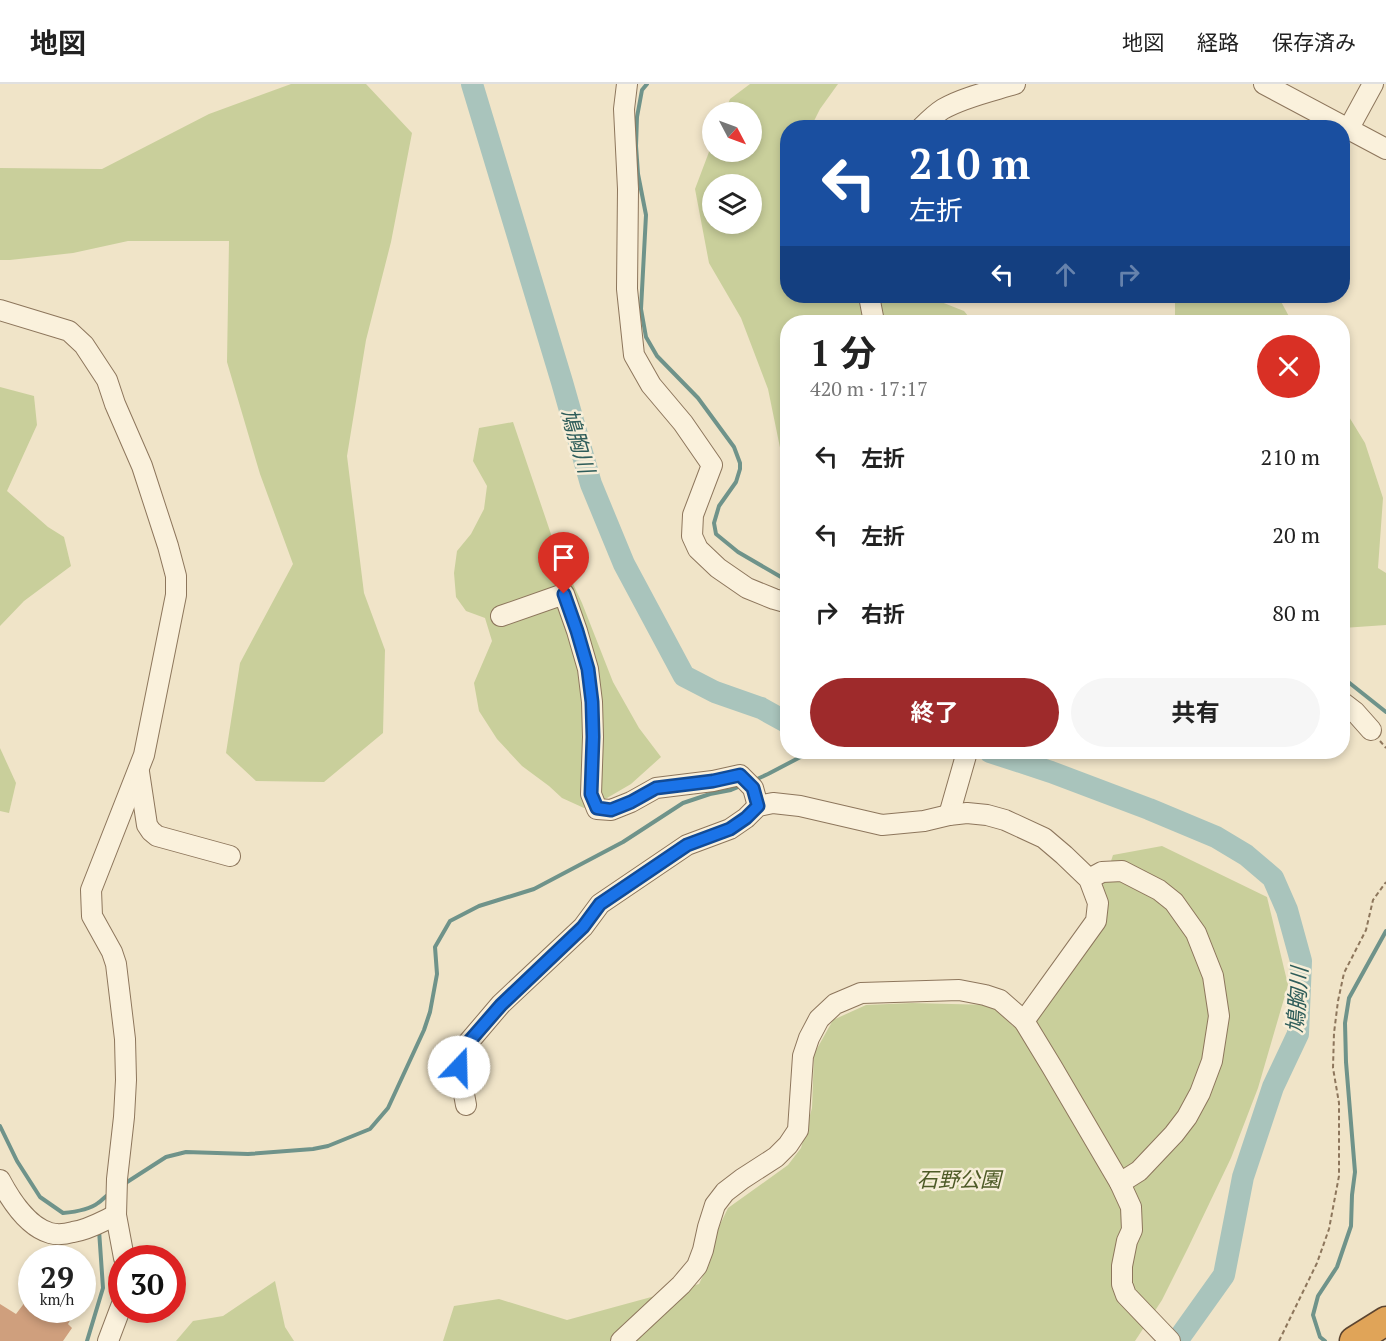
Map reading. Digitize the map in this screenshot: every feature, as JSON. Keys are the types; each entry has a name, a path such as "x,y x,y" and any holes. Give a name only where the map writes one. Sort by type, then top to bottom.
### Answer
{"highway":[{"path":"1354,1341 1386,1321"}],"street":[{"path":"627,84 624,109 628,189 627,289 634,355 651,385 683,423 712,465 693,515 692,536 698,549 718,568 747,588 780,601"},
{"path":"930,120 945,108 1015,84"},
{"path":"1264,84 1334,120"},
{"path":"1350,126 1373,84"},
{"path":"1350,129 1386,149"},
{"path":"0,310 69,331 84,345 107,380 142,466 176,576 176,595 144,755 91,890 92,916 116,964 125,1039 124,1108 116,1215 122,1245"},
{"path":"501,616 564,594 588,669 593,737 591,794 597,808 611,810 656,788 740,775 753,788 758,806"},
{"path":"1350,708 1371,730"},
{"path":"949,815 965,759"},
{"path":"138,769 147,825 151,831 157,836 230,856"},
{"path":"466,1106 459,1067 461,1051 501,1005 583,927 600,904 687,845 730,829 758,806 773,803 822,810 882,825 924,821 967,813 987,815 1044,838 1089,879 1098,903 1096,921 1024,1021"},
{"path":"1089,879 1102,872 1122,871 1159,890 1174,902 1196,933 1213,976 1219,1016 1212,1061 1200,1093 1187,1117 1139,1171 1120,1183"},
{"path":"621,1341 681,1285 697,1266 716,1205 725,1192 776,1157 798,1130 803,1056 819,1018 835,1004 861,993 959,990 1000,1000 1024,1021 1120,1183 1131,1207 1132,1230 1122,1266 1122,1284 1126,1295 1170,1341"},
{"path":"0,1180 16,1207 36,1226 50,1233 76,1232 116,1215"},
{"path":"108,1341 115,1323"}],"path":[{"path":"1278,1341 1317,1263 1329,1229 1339,1176 1339,1103 1333,1068 1338,1001 1344,973 1366,930 1373,900 1386,882"}],"green space":[{"path":"291,84 366,84 412,133 391,242 366,340 347,456 364,593 385,650 383,733 324,782 256,781 226,753 240,663 293,564 260,474 227,362 229,241 128,241 73,253 0,260 0,168 102,169 209,114"},
{"path":"750,84 838,84 814,120 780,120 780,303 944,303 964,311 967,315 780,315 780,448 768,389 741,318 709,263 704,234 762,234 762,174 702,174 702,226 695,189 705,162 762,162 762,102 729,102"},
{"path":"1175,303 1282,303 1288,315 1175,315"},
{"path":"0,387 34,396 37,425 7,491 48,527 64,537 71,566 24,601 0,626"},
{"path":"1350,418 1365,443 1383,498 1378,568 1386,573 1386,625 1350,628"},
{"path":"513,422 554,543 582,603 613,682 639,728 661,757 631,784 584,808 562,798 522,766 497,739 479,711 474,683 492,641 485,618 466,611 456,597 454,573 457,551 471,534 484,509 487,486 473,461 479,428"},
{"path":"0,748 16,783 9,813 0,811"},
{"name":"石野公園","path":"1162,846 1267,897 1288,985 1258,1088 1231,1158 1162,1300 1135,1341 443,1341 454,1306 499,1299 567,1320 699,1284 710,1261 715,1235 728,1208 788,1165 801,1148 812,1108 814,1054 833,1020 866,1005 912,1003 991,1005 1013,1026 1036,1020 1103,924 1103,885 1113,855"},
{"path":"275,1281 285,1327 294,1341 176,1341 193,1321 223,1316"}],"building":[{"path":"0,1304 16,1314 18,1311 18,1323 69,1323 72,1328 63,1341 0,1341"}],"waterway":[{"name":"鳩胸川","path":"472,84 591,484 624,564 684,676 715,692 761,708 780,719"},
{"path":"647,84 642,90 637,117 636,146 638,174 646,215 641,309 646,337 657,356 698,398 734,447 740,463 736,482 719,506 714,523 716,534 738,552 780,576"},
{"path":"1350,683 1386,712"},
{"path":"755,780 797,759"},
{"name":"鳩胸川","path":"1011,759 1149,809 1216,837 1246,855 1273,878 1287,910 1301,961 1298,1034 1273,1087 1243,1177 1224,1275 1177,1341"},
{"path":"124,1184 166,1157 186,1152 248,1154 313,1149 328,1146 370,1129 388,1108 424,1030 437,974 435,947 450,921 479,906 534,889 623,842 683,803 743,785"},
{"path":"1325,1341 1320,1337 1313,1315 1318,1296 1337,1267 1351,1226 1355,1172 1345,1023 1349,998 1386,931"},
{"path":"0,1126 17,1161 40,1197 63,1213 90,1207 111,1193"},
{"path":"87,1341 103,1288 99,1230"}],"route":[{"path":"459,1067 461,1051 467,1044 501,1005 583,927 600,904 687,845 730,829 758,806 753,788 740,775 690,785 656,788 611,810 597,808 591,794 593,737 588,669 564,594"}]}
